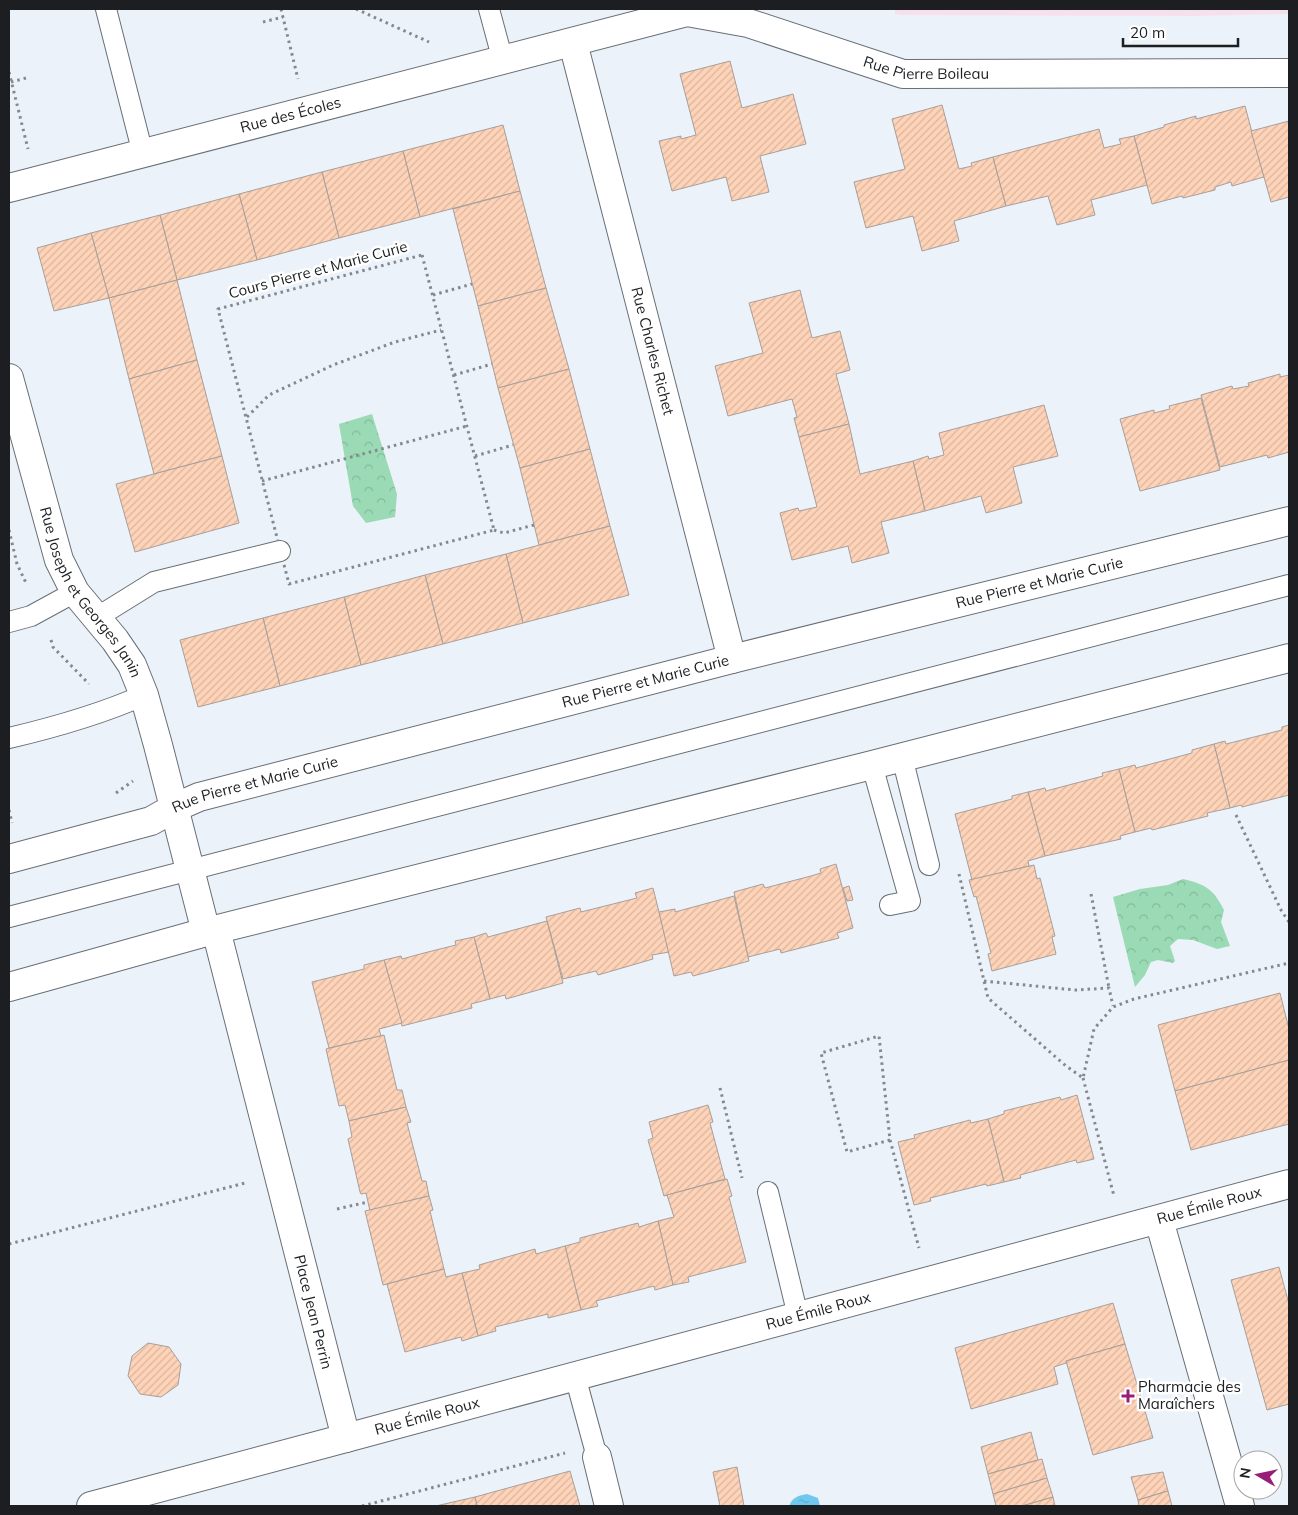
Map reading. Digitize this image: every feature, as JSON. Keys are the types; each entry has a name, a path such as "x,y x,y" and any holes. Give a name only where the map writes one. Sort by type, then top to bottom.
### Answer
{"street":[{"name":"Rue Pierre Boileau","path":"573,43 687,12 748,23 903,74 1289,73"},
{"name":"Rue des Écoles","path":"9,188 573,43"},
{"name":"Rue Charles Richet","path":"573,43 732,659"},
{"name":"Rue Joseph et Georges Janin","path":"9,378 59,560 74,592 132,665 144,695 190,869"},
{"name":"Rue Pierre et Marie Curie","path":"9,859 152,822 174,808 199,797 732,659 1289,520"},
{"path":"9,987 211,931 1289,658"},
{"name":"Place Jean Perrin","path":"190,869 211,931 346,1438"},
{"name":"Rue Émile Roux","path":"346,1438 1289,1184"},
{"path":"1159,1220 1240,1506"},
{"path":"91,1506 346,1438"},
{"path":"596,1451 609,1506"}],"lane":[{"path":"106,9 143,154"},
{"path":"489,9 503,61"},
{"path":"96,618 154,582 280,551"},
{"path":"9,917 1289,585"},
{"path":"9,622 31,616 74,592"},
{"path":"9,738 71,723 111,710 144,695"},
{"path":"902,757 929,865"},
{"path":"872,765 910,901 890,905"},
{"path":"768,1192 798,1316"},
{"path":"575,1376 596,1451"}],"path":[{"path":"281,9 307,111"},
{"path":"356,9 435,45 442,76"},
{"path":"263,22 283,17"},
{"path":"9,72 36,181"},
{"path":"11,82 26,78"},
{"path":"9,92 14,91"},
{"name":"Cours Pierre et Marie Curie","path":"422,255 442,330 494,530 289,584 218,308 422,255"},
{"path":"433,295 472,284"},
{"path":"246,418 269,395 333,365 395,342 442,330"},
{"path":"454,375 492,364"},
{"path":"262,481 466,426"},
{"path":"475,456 513,445"},
{"path":"494,530 504,533 534,525"},
{"path":"9,530 18,564 32,597 42,610 53,647 111,710"},
{"path":"129,773 131,781"},
{"path":"9,810 12,823"},
{"path":"1236,815 1281,910 1289,922"},
{"path":"957,867 988,998 1066,1066 1083,1078"},
{"path":"1090,894 1114,1006"},
{"path":"1119,1230 1112,1204 1114,1196 1083,1078 1094,1029 1114,1006 1134,999 1289,962"},
{"path":"984,981 1075,990 1109,988"},
{"path":"890,1140 847,1152 821,1053 878,1036 890,1140 920,1251"},
{"path":"9,1244 251,1182"},
{"path":"336,1210 368,1202"},
{"path":"362,1506 596,1451"}],"shaded area":[{"path":"895,9 1289,9 1289,14 1196,16 901,15 895,14"}],"green space":[{"path":"372,414 397,494 395,517 366,523 353,506 339,424"},
{"path":"1183,879 1198,883 1217,897 1224,910 1221,922 1230,946 1217,949 1193,940 1178,939 1170,946 1175,961 1173,963 1158,960 1151,962 1145,975 1135,987 1113,897 1140,889 1168,885"}],"water":[{"path":"807,1494 818,1498 820,1506 789,1506 796,1497"}],"building":[{"path":"730,61 742,108 793,94 806,144 760,156 769,192 732,201 726,177 672,191 659,141 681,136 681,139 696,135 680,74"},
{"path":"942,105 959,169 972,166 971,163 993,157 1006,206 954,221 959,241 922,251 913,216 866,228 854,182 905,169 892,119"},
{"path":"1245,106 1264,177 1232,186 1231,182 1215,187 1215,190 1152,204 1134,136 1196,116 1196,119"},
{"path":"1289,121 1289,197 1271,202 1251,131"},
{"path":"503,125 520,191 420,217 403,151"},
{"path":"1099,129 1104,148 1121,144 1119,139 1134,136 1147,185 1091,200 1095,215 1057,225 1048,196 1006,206 993,157"},
{"path":"403,151 420,217 339,238 322,172"},
{"path":"322,172 339,238 257,260 239,194"},
{"path":"520,191 546,288 478,306 453,209"},
{"path":"239,194 257,260 177,280 160,215"},
{"path":"160,215 177,280 109,298 91,233"},
{"path":"91,233 109,298 54,311 37,248"},
{"path":"177,280 197,360 129,379 109,298"},
{"path":"546,288 569,369 498,388 478,306"},
{"path":"800,290 812,338 840,331 850,370 836,374 849,424 799,437 794,418 797,417 792,399 728,416 715,366 763,353 749,303"},
{"path":"197,360 222,456 154,474 129,379"},
{"path":"569,369 590,449 520,468 498,388"},
{"path":"1280,374 1280,377 1289,375 1289,452 1268,458 1267,455 1220,467 1201,395 1232,386 1233,389 1249,386 1248,383"},
{"path":"1201,398 1220,470 1140,491 1120,419 1154,410 1154,413 1170,409 1169,406"},
{"path":"1044,405 1058,456 1013,467 1022,503 986,513 981,496 925,511 913,461 928,456 929,459 944,455 939,433"},
{"path":"849,424 860,474 913,461 925,511 881,522 889,553 852,563 848,546 792,560 780,513 798,508 799,511 817,507 799,437"},
{"path":"590,449 610,526 539,545 520,468"},
{"path":"222,456 239,523 135,552 116,484"},
{"path":"610,526 629,595 523,623 506,554"},
{"path":"506,554 523,623 443,644 425,575"},
{"path":"425,575 443,644 361,665 344,597"},
{"path":"344,597 361,665 280,686 263,618"},
{"path":"263,618 280,686 198,707 180,640"},
{"path":"1289,725 1289,795 1242,807 1241,805 1230,808 1214,744 1225,741 1226,744 1282,730 1282,727"},
{"path":"1214,744 1230,808 1207,813 1208,816 1152,830 1151,828 1135,832 1119,769 1135,765 1136,768 1192,753 1192,750"},
{"path":"1119,769 1135,832 1120,836 1121,839 1045,856 1028,792 1045,788 1046,791 1103,776 1102,773"},
{"path":"1028,792 1045,856 1028,861 1029,866 972,880 955,814 1012,799 1012,796"},
{"path":"836,864 853,928 837,933 839,938 781,953 780,949 748,957 734,892 763,884 765,888 811,876 821,873 820,869"},
{"path":"1034,865 1037,879 1040,878 1055,936 1052,937 1056,954 992,971 988,954 991,953 976,896 974,897 969,880"},
{"path":"849,886 853,900 847,901 843,888"},
{"path":"653,888 669,952 652,955 653,959 598,975 596,971 563,979 546,917 580,908 581,912 637,898 635,893"},
{"path":"734,896 749,961 693,976 691,972 674,976 659,912 675,909 675,912"},
{"path":"547,921 563,983 506,999 505,995 490,999 474,937 486,933 488,937"},
{"path":"474,937 490,999 471,1004 472,1008 402,1026 384,960 401,956 402,959 456,945 455,941"},
{"path":"384,960 402,1023 379,1029 381,1036 329,1048 312,982 364,969 364,965"},
{"path":"1280,993 1289,1029 1289,1060 1175,1091 1158,1025"},
{"path":"384,1035 397,1090 402,1090 406,1107 349,1121 345,1105 339,1106 326,1049"},
{"path":"1289,1060 1289,1124 1191,1150 1175,1091"},
{"path":"1077,1095 1094,1159 1077,1163 1076,1160 1020,1175 1021,1178 1004,1182 988,1119 1004,1114 1004,1111 1060,1097 1061,1100"},
{"path":"708,1105 713,1122 710,1123 725,1179 664,1196 648,1140 653,1138 649,1122"},
{"path":"406,1107 411,1122 407,1123 422,1181 426,1181 429,1196 370,1211 366,1193 361,1194 360,1192 348,1139 352,1137 349,1121"},
{"path":"988,1119 1004,1182 987,1186 986,1184 930,1198 931,1201 914,1205 898,1142 915,1138 914,1135 970,1120 971,1123"},
{"path":"727,1179 732,1196 729,1197 746,1262 688,1277 689,1282 673,1285 658,1221 674,1217 667,1195"},
{"path":"429,1196 433,1210 430,1211 444,1269 383,1285 365,1211"},
{"path":"658,1221 673,1285 655,1290 654,1286 596,1301 598,1306 581,1310 565,1246 580,1242 580,1238 638,1223 639,1227"},
{"path":"565,1246 581,1310 548,1318 548,1314 495,1327 496,1331 478,1336 462,1273 480,1269 479,1265 535,1249 536,1254"},
{"path":"1279,1267 1289,1304 1289,1404 1267,1410 1231,1280"},
{"path":"444,1269 446,1277 462,1273 478,1336 462,1341 461,1337 405,1352 387,1284"},
{"path":"1113,1303 1125,1344 1066,1361 1066,1363 1054,1367 1058,1384 971,1409 955,1348"},
{"path":"148,1343 169,1347 181,1364 178,1385 161,1397 140,1394 128,1376 132,1356"},
{"path":"1125,1344 1153,1438 1093,1455 1066,1361"},
{"path":"1031,1432 1038,1460 988,1474 981,1447"},
{"path":"1042,1459 1047,1478 993,1494 988,1474"},
{"path":"737,1467 744,1506 720,1506 713,1472"},
{"path":"570,1471 580,1506 477,1506 475,1497"},
{"path":"1163,1472 1168,1491 1138,1500 1131,1477"},
{"path":"1047,1478 1053,1497 1022,1506 996,1506 993,1494"},
{"path":"1168,1491 1172,1506 1139,1506 1138,1500"},
{"path":"475,1497 477,1506 436,1506 440,1505"},
{"path":"1053,1497 1055,1506 1022,1506"}],"place":[{"name":"Pharmacie des Maraîchers","path":"1128,1396"}]}
